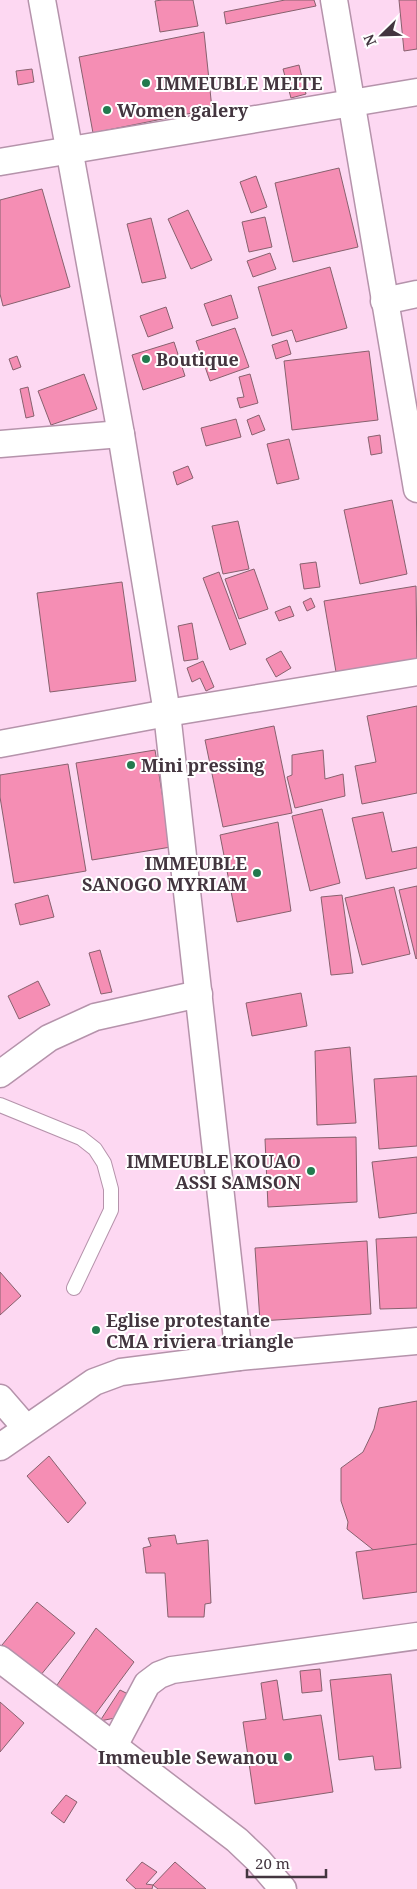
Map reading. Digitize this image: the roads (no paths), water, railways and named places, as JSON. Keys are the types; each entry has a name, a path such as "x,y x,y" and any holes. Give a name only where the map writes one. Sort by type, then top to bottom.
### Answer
{"street":[{"path":"42,0 71,150 121,434 167,713 240,1357"},
{"path":"334,0 417,490"},
{"path":"0,162 417,92"},
{"path":"384,301 417,294"},
{"path":"0,444 121,434"},
{"path":"0,744 167,713 417,672"},
{"path":"0,1074 49,1038 95,1017 199,994"},
{"path":"0,1447 94,1382 121,1372 240,1357 417,1340"},
{"path":"0,1398 26,1428"},
{"path":"114,1746 147,1684 159,1675 172,1670 417,1636"},
{"path":"0,1659 237,1840 258,1860 283,1889"}],"lane":[{"path":"0,1105 81,1138 95,1148 104,1163 111,1189 111,1210 74,1288"}],"place":[{"name":"IMMEUBLE MEITE","path":"146,83"},
{"name":"Women galery","path":"107,110"},
{"name":"Boutique","path":"146,359"},
{"name":"Mini pressing","path":"131,765"},
{"name":"IMMEUBLE SANOGO MYRIAM","path":"257,873"},
{"name":"IMMEUBLE KOUAO ASSI SAMSON","path":"311,1171"},
{"name":"Eglise protestante CMA riviera triangle","path":"96,1330"},
{"name":"Immeuble Sewanou","path":"288,1757"}]}
